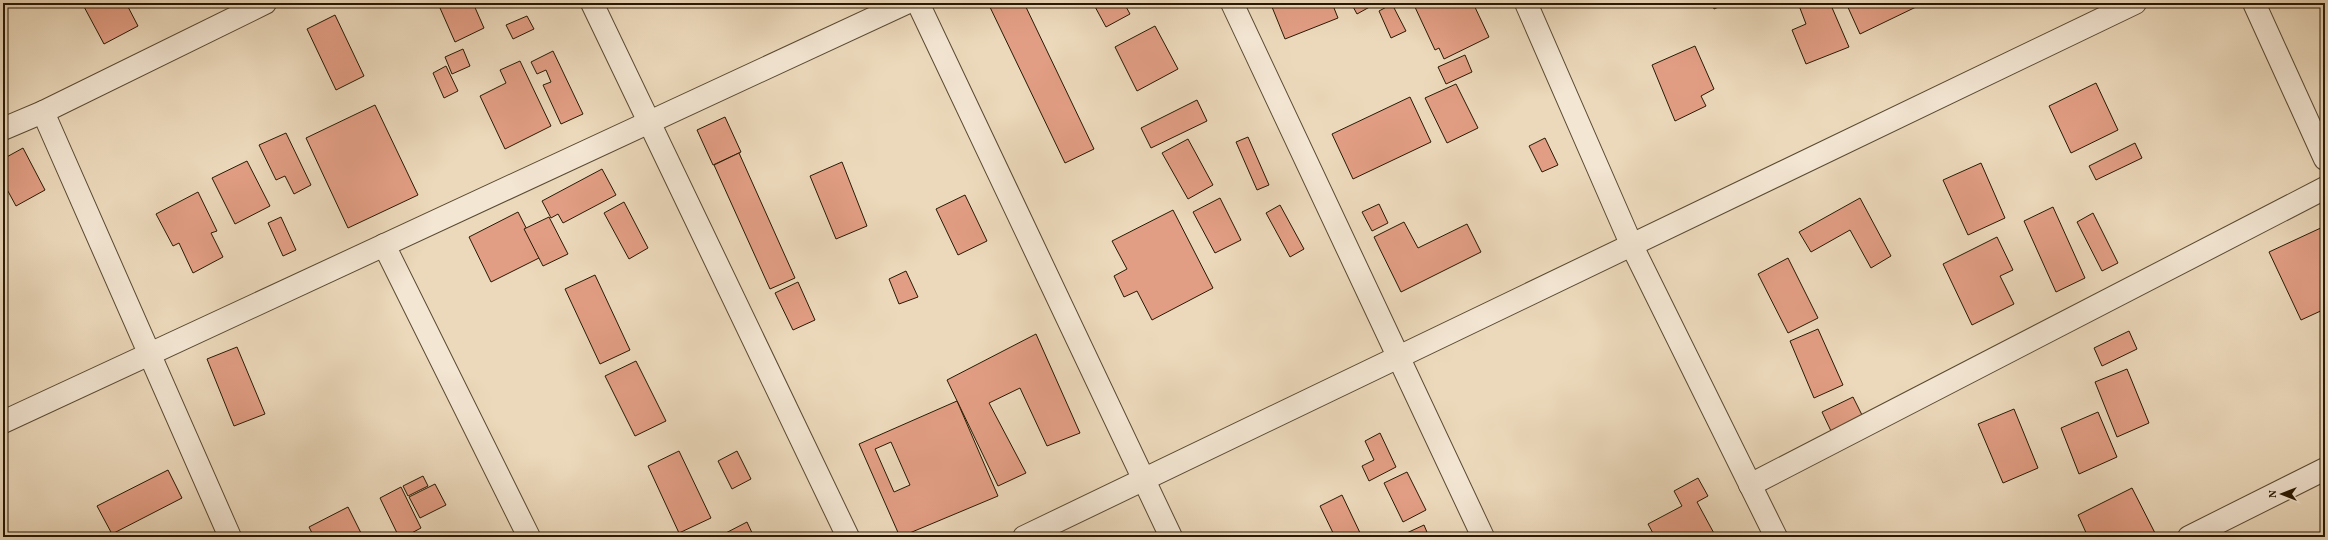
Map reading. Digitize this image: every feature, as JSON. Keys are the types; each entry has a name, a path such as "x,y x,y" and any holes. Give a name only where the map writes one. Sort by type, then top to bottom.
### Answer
{"street":[{"path":"3,129 42,112 265,3"},
{"path":"592,3 848,537"},
{"path":"3,422 906,3"},
{"path":"918,3 1171,537"},
{"path":"1232,3 1483,537"},
{"path":"1526,3 1632,246 1776,537"},
{"path":"1024,537 2135,3"},
{"path":"2254,3 2325,159"},
{"path":"42,112 230,537"},
{"path":"1750,485 2325,188"},
{"path":"384,245 529,537"},
{"path":"2189,537 2325,469"}],"building":[{"path":"82,3 126,3 138,26 104,44"},
{"path":"451,3 473,3 484,28 455,42 440,8"},
{"path":"988,3 1024,3 1094,149 1065,163"},
{"path":"1093,3 1124,3 1130,14 1106,27"},
{"path":"1280,3 1332,3 1338,18 1285,39 1272,7"},
{"path":"1351,3 1375,3 1375,4 1357,14"},
{"path":"1418,3 1473,3 1489,37 1444,59 1439,48 1435,50 1414,5"},
{"path":"1712,3 1727,3 1714,9"},
{"path":"1798,3 1830,3 1849,47 1806,64 1792,30 1806,24"},
{"path":"1846,3 1914,3 1916,7 1860,34"},
{"path":"1392,4 1406,31 1391,38 1379,11"},
{"path":"335,15 364,76 336,90 307,29"},
{"path":"527,16 534,29 513,39 506,25"},
{"path":"1155,26 1178,69 1137,91 1115,47"},
{"path":"1695,46 1714,89 1701,96 1706,106 1675,121 1652,65"},
{"path":"463,49 470,66 452,74 445,57"},
{"path":"553,51 583,114 561,124 543,85 551,82 546,70 537,74 531,62"},
{"path":"1465,55 1472,72 1446,84 1438,67"},
{"path":"520,61 551,126 505,149 480,96 506,83 500,70"},
{"path":"446,66 458,91 444,98 433,73"},
{"path":"2096,83 2118,130 2071,153 2049,106"},
{"path":"1456,84 1478,128 1447,143 1425,98"},
{"path":"1410,97 1431,142 1353,179 1332,134"},
{"path":"1197,100 1207,121 1151,148 1141,128"},
{"path":"375,105 418,195 348,228 306,138"},
{"path":"725,117 741,152 713,165 697,130"},
{"path":"286,133 311,185 294,194 285,176 276,180 259,145"},
{"path":"1248,137 1269,185 1257,190 1236,142"},
{"path":"1545,138 1558,165 1542,172 1529,146"},
{"path":"1188,139 1213,185 1188,199 1162,153"},
{"path":"2135,143 2142,158 2096,180 2089,166"},
{"path":"23,148 45,190 16,206 3,182 3,159"},
{"path":"739,153 795,278 770,289 714,165"},
{"path":"247,161 270,206 235,224 212,178"},
{"path":"842,162 867,226 836,239 810,176"},
{"path":"1981,163 2005,218 1968,235 1943,180"},
{"path":"602,169 616,195 563,223 558,214 551,218 542,201"},
{"path":"198,192 217,231 211,233 223,257 193,273 179,243 173,246 156,214"},
{"path":"965,195 987,241 958,255 936,209"},
{"path":"1220,198 1241,240 1215,253 1193,212"},
{"path":"1860,198 1891,256 1871,268 1850,230 1811,252 1799,232"},
{"path":"624,202 648,248 629,259 604,213"},
{"path":"1379,204 1388,223 1372,231 1362,212"},
{"path":"1280,205 1304,249 1290,257 1266,213"},
{"path":"2053,207 2085,278 2056,292 2024,221"},
{"path":"1173,210 1213,288 1152,320 1137,291 1124,297 1114,276 1127,269 1112,241"},
{"path":"518,212 541,257 491,282 469,237"},
{"path":"2093,213 2118,263 2102,271 2077,222"},
{"path":"281,217 296,250 283,256 268,223"},
{"path":"549,217 568,254 543,266 524,229"},
{"path":"1404,222 1418,248 1467,224 1481,252 1401,292 1374,237"},
{"path":"2325,226 2325,309 2301,320 2269,252"},
{"path":"1997,237 2013,270 2000,276 2014,304 1972,325 1943,264"},
{"path":"1788,258 1818,318 1788,333 1758,274"},
{"path":"906,271 918,297 899,304 889,279"},
{"path":"595,275 630,350 600,364 565,289"},
{"path":"798,282 815,320 793,330 775,293"},
{"path":"1818,329 1843,385 1814,398 1790,341"},
{"path":"2129,331 2137,349 2102,366 2094,348"},
{"path":"1036,334 1080,433 1047,446 1020,388 989,403 1026,473 998,486 947,380"},
{"path":"237,347 265,414 234,426 207,359"},
{"path":"636,361 666,421 635,436 605,376"},
{"path":"2127,369 2149,423 2117,437 2095,382"},
{"path":"1853,397 1862,415 1831,431 1822,412"},
{"path":"957,401 998,496 900,537 859,444","holes":["891,442 910,485 894,492 875,449"]},
{"path":"2014,409 2038,468 2003,483 1978,424"},
{"path":"2098,412 2117,457 2079,474 2061,428"},
{"path":"1380,433 1396,467 1369,481 1362,466 1374,460 1365,441"},
{"path":"679,451 711,518 679,533 648,466"},
{"path":"737,451 751,479 732,489 718,461"},
{"path":"168,470 182,498 112,534 97,506"},
{"path":"1407,472 1426,510 1403,522 1384,483"},
{"path":"423,476 428,486 408,496 403,486"},
{"path":"1698,478 1708,496 1697,502 1716,537 1655,537 1648,524 1682,506 1674,491"},
{"path":"435,484 446,505 420,518 409,497"},
{"path":"401,487 421,528 404,537 399,537 380,498"},
{"path":"2132,488 2156,535 2088,537 2078,515"},
{"path":"1342,495 1362,537 1335,537 1320,506"},
{"path":"348,507 363,537 314,537 309,527"},
{"path":"747,522 754,537 718,537"},
{"path":"1424,525 1429,537 1398,537"}]}
